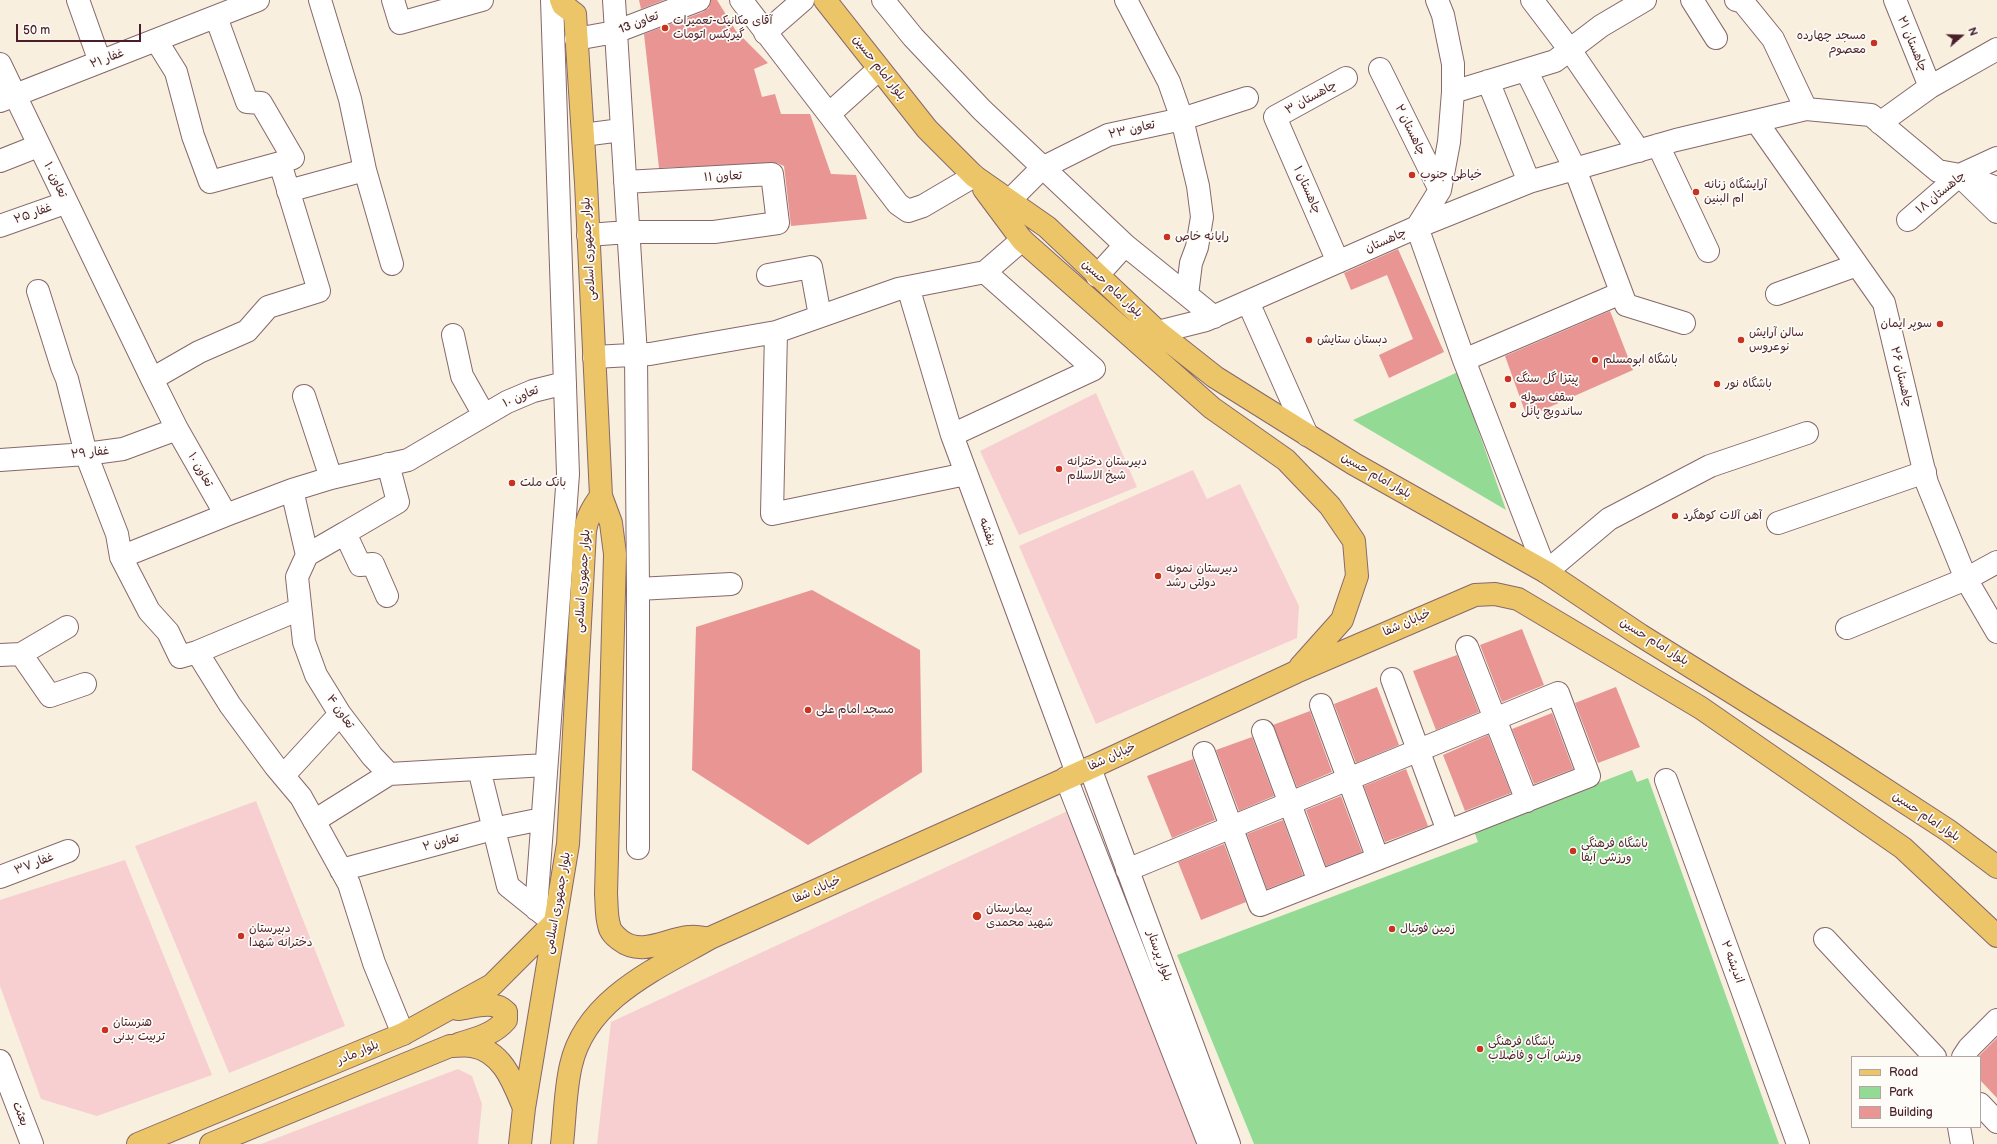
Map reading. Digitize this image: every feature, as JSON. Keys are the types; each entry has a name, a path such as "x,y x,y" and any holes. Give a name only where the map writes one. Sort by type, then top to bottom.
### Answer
{"main road":[{"name":"بلوار امام حسین","path":"825,0 927,129 976,178 1010,200 1046,227 1158,332 1215,377 1361,468 1546,572 1640,634 1824,748 1949,831 1997,866"},
{"name":"بلوار جمهوری اسلامی","path":"520,1144 524,1108 568,844 585,531 593,506 601,496 583,135 572,5"},
{"path":"976,178 1022,240 1212,408 1286,460 1330,506 1354,541 1357,576 1342,620 1296,672"},
{"path":"601,496 611,523 615,554 606,894 609,927 614,935 622,941 630,945 640,947 651,947 689,937 710,938"},
{"name":"خیابان شفا","path":"710,938 1077,773 1296,672 1475,595 1494,594 1518,599 1702,708 1903,848 1997,936"},
{"name":"بلوار مادر","path":"138,1144 402,1034 492,984 554,923"},
{"path":"562,1144 570,1066 580,1036 603,1006 656,969 710,938"},
{"path":"211,1144 450,1046 487,1035 499,1028 506,1020 506,1012 500,1006 492,1004 446,1010"},
{"path":"450,1046 473,1046 488,1052 503,1064 524,1108"}],"street":[{"path":"78,0 100,62"},
{"name":"غفار ۲۱","path":"8,98 258,0"},
{"path":"320,0 350,99 365,170 392,264"},
{"path":"393,0 400,23 482,0"},
{"path":"536,909 568,474 552,0"},
{"path":"614,0 636,355 638,848"},
{"name":"تعاون 13","path":"576,39 615,32 699,0"},
{"path":"741,0 898,204 908,211 923,206 976,178"},
{"path":"766,33 803,0"},
{"path":"883,0 913,37 982,110 1042,168 1125,245 1214,317"},
{"path":"1126,0 1169,82 1182,119 1198,186 1202,217 1197,247 1191,263 1187,296"},
{"name":"چاهستان","path":"1158,332 1214,317 1417,227 1440,190 1449,142 1454,92 1453,64 1442,14 1437,0"},
{"path":"1532,0 1649,148 1708,251"},
{"path":"1454,92 1556,61 1602,26 1645,0"},
{"path":"1692,0 1716,38"},
{"name":"چاهستان ۲۱","path":"1895,0 1930,87"},
{"path":"1743,1 1773,39 1806,109"},
{"path":"156,40 176,72 193,136 210,182 293,158 261,104 247,102 216,17"},
{"path":"1880,123 1930,87 1997,49"},
{"name":"تعاون ۱۰","path":"0,64 8,98 38,146 177,429 226,514 292,490 331,478 408,460 507,402 533,391 565,383"},
{"path":"828,114 879,69"},
{"name":"چاهستان ۲","path":"1380,69 1440,190"},
{"path":"1526,70 1575,169 1626,305 1684,323"},
{"name":"چاهستان ۳","path":"1275,117 1346,78"},
{"path":"1488,81 1529,182"},
{"name":"تعاون ۲۳","path":"1010,200 1042,168 1108,135 1182,119 1247,98"},
{"path":"1807,433 1710,466 1609,519 1546,572 1464,360 1417,227 1529,182 1649,148 1806,109 1871,115 1938,171 1960,175 1997,188"},
{"name":"چاهستان ۱","path":"1275,117 1338,262"},
{"name":"چاهستان ۲۶","path":"1756,121 1884,303 1927,483 1966,579 1997,632"},
{"path":"583,135 621,130"},
{"path":"0,161 38,146"},
{"name":"چاهستان ۱۸","path":"1908,220 1960,175 1997,158"},
{"path":"152,379 199,352 247,331 268,306 319,291 280,163"},
{"path":"288,191 365,170"},
{"name":"تعاون ۱۱","path":"625,182 772,174 778,224 714,232 628,232"},
{"path":"1960,175 1997,212"},
{"name":"غفار ۲۵","path":"0,226 65,203"},
{"path":"588,235 628,232"},
{"path":"594,357 650,354 776,332 908,287 985,272 1022,240"},
{"path":"1097,276 1125,245"},
{"path":"1777,294 1857,265"},
{"path":"768,275 811,267 820,316"},
{"path":"952,435 1094,369 985,272"},
{"name":"بنفشه","path":"908,287 952,435 1077,773"},
{"path":"38,291 67,379 86,454 117,534 121,557 149,611 168,632 180,657 197,652 300,609"},
{"path":"1464,360 1621,293"},
{"path":"1248,302 1307,435"},
{"path":"776,332 772,514 966,474"},
{"path":"453,335 462,376 484,415"},
{"path":"304,396 331,478"},
{"name":"غفار ۲۹","path":"0,460 86,454 123,449 177,429"},
{"path":"292,490 307,555 398,502 388,464"},
{"path":"1778,523 1925,472"},
{"path":"121,557 226,514"},
{"path":"345,533 360,565 373,564 387,596"},
{"path":"615,554 638,554"},
{"name":"تعاون ۴","path":"307,555 297,577 304,642 316,675 340,714 372,756 389,774"},
{"path":"1846,628 1966,579 1997,562"},
{"path":"638,589 731,584"},
{"path":"67,627 11,654 50,696 85,684"},
{"path":"1467,647 1527,800"},
{"path":"197,652 230,704 275,766 284,775 301,798 349,884 374,963 402,1034"},
{"path":"1392,679 1448,831"},
{"path":"1127,870 1231,826 1558,693 1589,776 1260,905 1231,826 1204,753"},
{"path":"1321,705 1378,859"},
{"path":"284,775 340,714"},
{"path":"1263,731 1288,803 1319,882"},
{"path":"314,821 389,774 454,769 546,765"},
{"path":"480,769 493,829 508,886 554,923"},
{"name":"بلوار پرستار","path":"1077,773 1127,870 1229,1144"},
{"name":"بلوار پرستار","path":"1077,773 1209,1144"},
{"name":"اندیشه ۲","path":"1666,780 1798,1144"},
{"name":"تعاون ۲","path":"341,870 493,829 542,819"},
{"name":"غفار ۳۷","path":"0,877 68,851"},
{"path":"1825,939 1934,1056"},
{"path":"1964,1056 1969,1048 1997,1020"},
{"name":"بعثت","path":"0,1061 32,1144"},
{"path":"1981,1105 1997,1122"},
{"path":"1959,1128 1962,1144"}],"shaded area":[{"name":"دبیرستان دخترانه شیخ الاسلام","path":"1096,393 1137,487 1019,535 980,451"},
{"name":"دبیرستان نمونه دولتی رشد","path":"1193,470 1207,499 1240,484 1299,606 1297,638 1096,724 1019,546"},
{"name":"دبیرستان دخترانه شهدا","path":"256,801 345,1026 229,1073 135,846"},
{"name":"بیمارستان شهید محمدی","path":"1072,809 1199,1144 597,1144 611,1022"},
{"name":"هنرستان تربیت بدنی","path":"125,860 212,1075 97,1116 41,1099 0,986 0,900"},
{"path":"458,1069 472,1076 482,1104 478,1144 261,1144"}],"green space":[{"path":"1458,372 1506,510 1353,420"},
{"name":"باشگاه فرهنگی ورزش آب و فاضلاب","path":"1632,770 1637,782 1648,778 1779,1144 1254,1144 1177,955 1478,842 1474,831"}],"building":[{"path":"639,0 664,0 641,9"},
{"path":"711,0 717,0 736,31 768,63 754,69 762,97 775,94 781,114 810,114 831,174 856,175 867,219 791,226 784,166 777,163 659,168 644,34 703,12 709,8"},
{"path":"1398,249 1444,352 1389,378 1379,355 1413,339 1387,275 1351,290 1344,273"},
{"path":"1610,311 1633,370 1527,417 1505,356"},
{"name":"مسجد امام علی","path":"812,590 920,650 922,772 808,845 692,770 696,627"},
{"path":"1522,629 1544,685 1502,702 1480,645"},
{"path":"1457,655 1479,712 1436,730 1413,671"},
{"path":"1377,687 1399,745 1356,763 1334,704"},
{"path":"1616,687 1640,747 1598,763 1575,703"},
{"path":"1310,711 1332,772 1297,787 1273,725"},
{"path":"1552,713 1573,769 1534,784 1512,729"},
{"path":"1488,735 1511,793 1465,811 1443,755"},
{"path":"1252,737 1274,796 1239,811 1216,750"},
{"path":"1193,759 1215,820 1172,838 1147,776"},
{"path":"1406,769 1428,826 1385,842 1364,786"},
{"path":"1341,796 1362,852 1326,866 1306,810"},
{"path":"1283,820 1303,875 1267,889 1247,834"},
{"path":"1224,844 1246,902 1201,920 1178,862"},
{"path":"1997,1038 1997,1098 1981,1081 1981,1056 1979,1056"}],"place":[{"name":"آقای مکانیک-تعمیرات گیربکس اتومات","path":"665,28"},
{"name":"مسجد چهارده معصوم","path":"1874,43"},
{"name":"خیاطی جنوب","path":"1412,175"},
{"name":"آرایشگاه زنانه ام البنین","path":"1696,192"},
{"name":"رایانه خاص","path":"1167,237"},
{"name":"سوپر ایمان","path":"1940,324"},
{"name":"دبستان ستایش","path":"1309,340"},
{"name":"سالن آرایش نوعروس","path":"1741,340"},
{"name":"باشگاه ابومسلم","path":"1595,360"},
{"name":"پیتزا گل سنگ","path":"1508,379"},
{"name":"باشگاه نور","path":"1717,384"},
{"name":"سقف سوله ساندویچ پانل","path":"1513,405"},
{"name":"دبیرستان دخترانه شیخ الاسلام","path":"1059,469"},
{"name":"بانک ملت","path":"512,483"},
{"name":"آهن آلات کوهگرد","path":"1675,516"},
{"name":"دبیرستان نمونه دولتی رشد","path":"1158,576"},
{"name":"مسجد امام علی","path":"808,710"},
{"name":"باشگاه فرهنگی ورزشی آبفا","path":"1573,851"},
{"name":"بیمارستان شهید محمدی","path":"977,916"},
{"name":"زمین فوتبال","path":"1392,929"},
{"name":"دبیرستان دخترانه شهدا","path":"241,936"},
{"name":"هنرستان تربیت بدنی","path":"105,1030"},
{"name":"باشگاه فرهنگی ورزش آب و فاضلاب","path":"1480,1049"}]}
